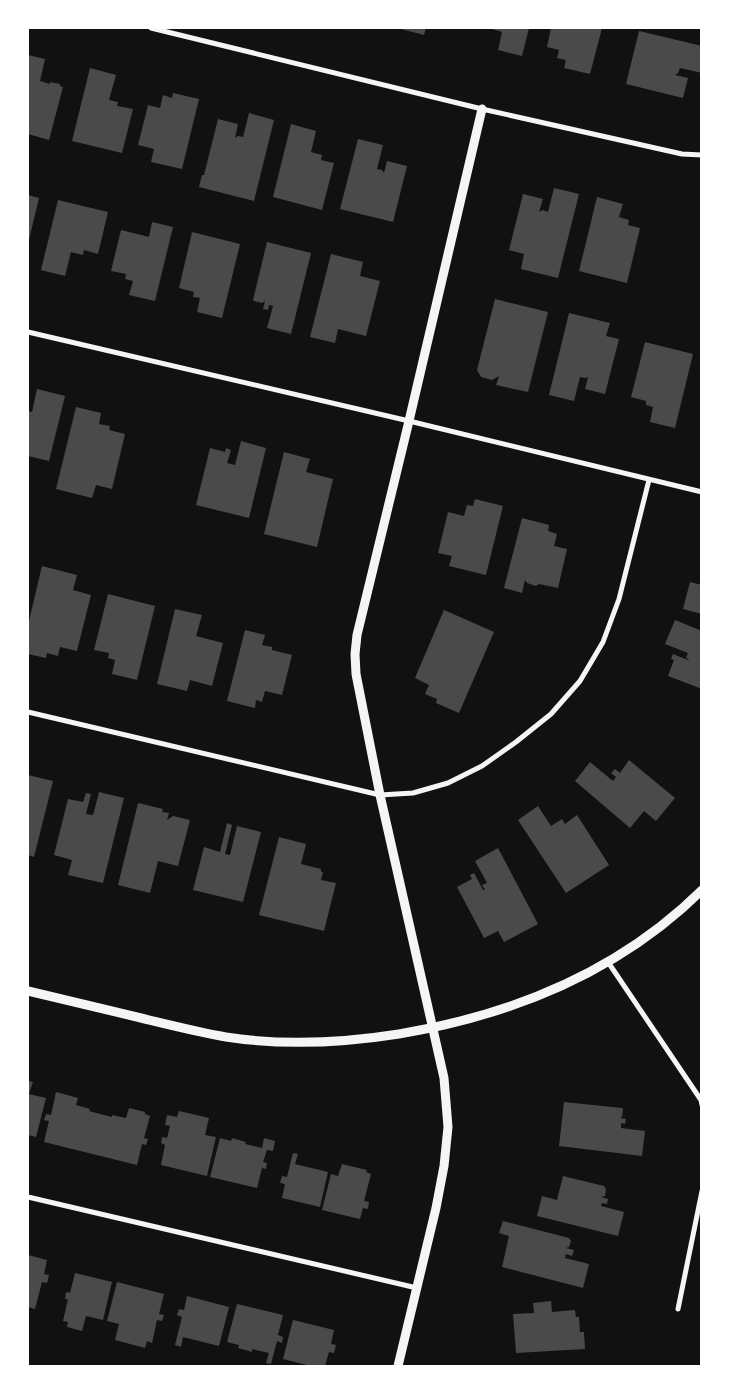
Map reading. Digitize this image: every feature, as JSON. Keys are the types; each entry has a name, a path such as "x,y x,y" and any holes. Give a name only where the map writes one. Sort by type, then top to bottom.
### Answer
{"street":[{"path":"151,28 482,109 682,154 702,155"},
{"path":"398,1366 436,1208 444,1166 448,1127 444,1078 380,795 356,674 355,654 357,635 482,109"},
{"path":"28,332 702,492"},
{"path":"28,712 380,795 413,793 448,783 482,766 516,742 551,714 580,681 603,642 620,599 649,480"},
{"path":"28,991 227,1037 300,1043 336,1042 371,1038 433,1028 478,1017 526,1001 566,984 608,962 648,937 702,890"},
{"path":"608,962 701,1100 702,1105"},
{"path":"678,1310 702,1191"},
{"path":"28,1197 417,1288"}],"building":[{"path":"397,28 426,28 424,35"},
{"path":"489,28 529,28 522,56 498,50 502,32"},
{"path":"551,28 602,28 590,74 564,68 566,60 557,58 559,50 547,47"},
{"path":"639,31 702,46 702,73 680,68 675,75 688,78 683,98 626,84"},
{"path":"28,55 45,59 40,81 60,84 63,87 49,140 28,134"},
{"path":"90,68 116,75 109,100 118,102 117,106 133,109 122,153 72,141"},
{"path":"173,93 199,99 182,169 151,162 154,149 138,145 148,105 160,108 163,95 172,98"},
{"path":"249,113 274,120 254,201 199,187 202,175 204,175 218,119 238,124 235,138 238,136 243,137"},
{"path":"291,124 316,131 311,152 322,155 321,160 334,163 322,210 273,197"},
{"path":"358,139 383,145 377,169 382,170 384,173 387,161 407,166 393,222 340,209"},
{"path":"554,188 579,194 558,278 521,269 524,254 509,250 523,194 543,199 539,212 543,210 548,212"},
{"path":"28,195 39,198 28,244"},
{"path":"597,197 623,204 619,217 629,220 628,225 640,228 627,283 579,271"},
{"path":"58,200 108,212 98,254 84,250 83,255 71,252 65,276 41,270"},
{"path":"152,222 173,227 155,301 129,295 133,281 125,279 126,274 111,271 121,230 149,237"},
{"path":"192,232 240,244 222,318 197,312 200,298 193,297 194,292 179,288"},
{"path":"267,242 311,253 291,334 267,328 273,306 269,305 268,310 263,309 265,301 262,303 253,300"},
{"path":"331,254 363,262 360,276 380,281 366,336 338,329 335,343 310,337"},
{"path":"495,299 548,312 528,392 496,385 499,376 492,380 481,377 477,370"},
{"path":"569,313 610,323 606,336 619,339 605,394 585,389 588,377 580,377 574,401 549,395"},
{"path":"645,342 693,354 675,428 650,422 653,407 646,405 646,401 631,397"},
{"path":"37,389 65,396 49,461 28,456 28,411 32,412"},
{"path":"76,407 101,413 99,424 110,426 109,430 125,434 112,489 96,485 92,498 56,489"},
{"path":"241,441 266,448 249,518 196,505 210,448 225,452 226,448 231,450 227,463 235,465"},
{"path":"284,452 310,459 306,472 333,479 317,547 264,534"},
{"path":"475,499 503,506 486,575 449,566 452,556 438,553 448,512 464,516 467,505 473,506"},
{"path":"522,518 549,525 548,531 557,534 554,546 567,549 558,588 539,584 536,586 527,583 525,580 522,593 504,588"},
{"path":"42,566 77,575 73,590 91,595 77,651 60,647 58,656 47,653 46,658 28,654 28,625"},
{"path":"690,582 702,585 702,614 683,609"},
{"path":"108,594 155,606 137,680 112,674 115,660 108,658 109,653 94,650"},
{"path":"175,609 202,615 196,636 223,643 212,686 190,680 187,691 157,684"},
{"path":"444,610 494,632 459,713 436,703 437,699 425,694 429,685 415,678"},
{"path":"675,620 702,631 702,689 668,676 674,660 671,659 673,654 689,659 686,658 688,653 665,644"},
{"path":"245,630 265,635 262,645 272,647 272,650 292,655 282,695 265,691 262,702 256,700 255,708 227,701"},
{"path":"629,760 675,798 656,821 644,811 630,828 575,781 590,762 613,781 616,777 611,773 615,769 620,773"},
{"path":"28,775 53,781 34,857 28,855"},
{"path":"99,792 124,798 103,883 68,875 72,860 54,855 68,799 83,802 86,793 91,794 86,814 93,815"},
{"path":"138,803 163,809 162,812 169,813 167,820 173,816 190,820 178,866 158,861 150,893 118,885"},
{"path":"538,806 551,826 562,819 565,824 577,815 609,865 566,893 518,820"},
{"path":"227,823 232,825 225,854 230,855 237,826 261,832 243,902 193,890 204,847 220,852"},
{"path":"279,837 306,844 301,864 321,869 321,872 323,872 321,880 336,883 324,931 259,915"},
{"path":"498,848 538,924 504,942 498,931 484,938 457,887 472,879 470,875 474,873 483,890 485,890 482,885 487,883 475,861"},
{"path":"28,1081 33,1082 29,1094 46,1098 36,1137 28,1135"},
{"path":"56,1092 78,1098 76,1105 100,1114 126,1118 129,1108 145,1112 145,1114 150,1116 144,1138 148,1139 146,1145 142,1144 137,1165 44,1142 49,1121 44,1120 46,1114 51,1115"},
{"path":"564,1102 622,1108 622,1117 620,1118 626,1119 625,1124 621,1123 621,1128 645,1131 642,1156 559,1146"},
{"path":"179,1111 209,1118 205,1135 216,1137 207,1176 161,1165 165,1145 161,1143 162,1137 167,1138 170,1126 165,1125 167,1115 177,1117"},
{"path":"220,1138 231,1141 232,1138 246,1142 245,1144 262,1148 264,1138 275,1141 273,1151 267,1150 263,1162 267,1163 266,1169 262,1168 257,1188 210,1177"},
{"path":"293,1153 298,1154 295,1164 328,1172 320,1207 282,1198 285,1184 280,1183 282,1176 287,1177"},
{"path":"342,1164 367,1170 366,1172 371,1174 364,1201 369,1202 368,1209 363,1208 360,1219 322,1210 331,1174 338,1176"},
{"path":"563,1176 604,1186 606,1189 605,1196 601,1197 608,1199 607,1204 602,1203 601,1206 624,1212 618,1236 537,1216 542,1196 557,1200"},
{"path":"503,1221 569,1238 571,1241 569,1247 566,1248 574,1250 572,1256 566,1254 565,1258 589,1264 583,1288 502,1267 509,1236 499,1233"},
{"path":"28,1255 47,1260 44,1274 49,1275 47,1283 42,1282 35,1309 28,1307"},
{"path":"75,1273 112,1282 103,1320 86,1316 82,1331 67,1327 68,1322 63,1321 68,1299 65,1299 66,1292 70,1293"},
{"path":"117,1282 164,1294 159,1314 164,1315 162,1321 157,1320 152,1343 147,1341 145,1348 115,1340 119,1324 107,1321"},
{"path":"187,1296 229,1307 219,1346 183,1337 181,1347 175,1345 182,1317 177,1315 179,1309 184,1310"},
{"path":"551,1301 552,1312 575,1310 576,1317 579,1317 580,1332 584,1332 585,1349 516,1353 513,1314 534,1313 533,1303"},
{"path":"237,1304 283,1315 278,1335 283,1337 282,1343 277,1341 271,1364 266,1363 269,1353 252,1349 252,1352 238,1348 239,1345 227,1342"},
{"path":"293,1320 334,1330 331,1344 336,1345 334,1353 329,1352 325,1366 307,1366 283,1359"}]}
